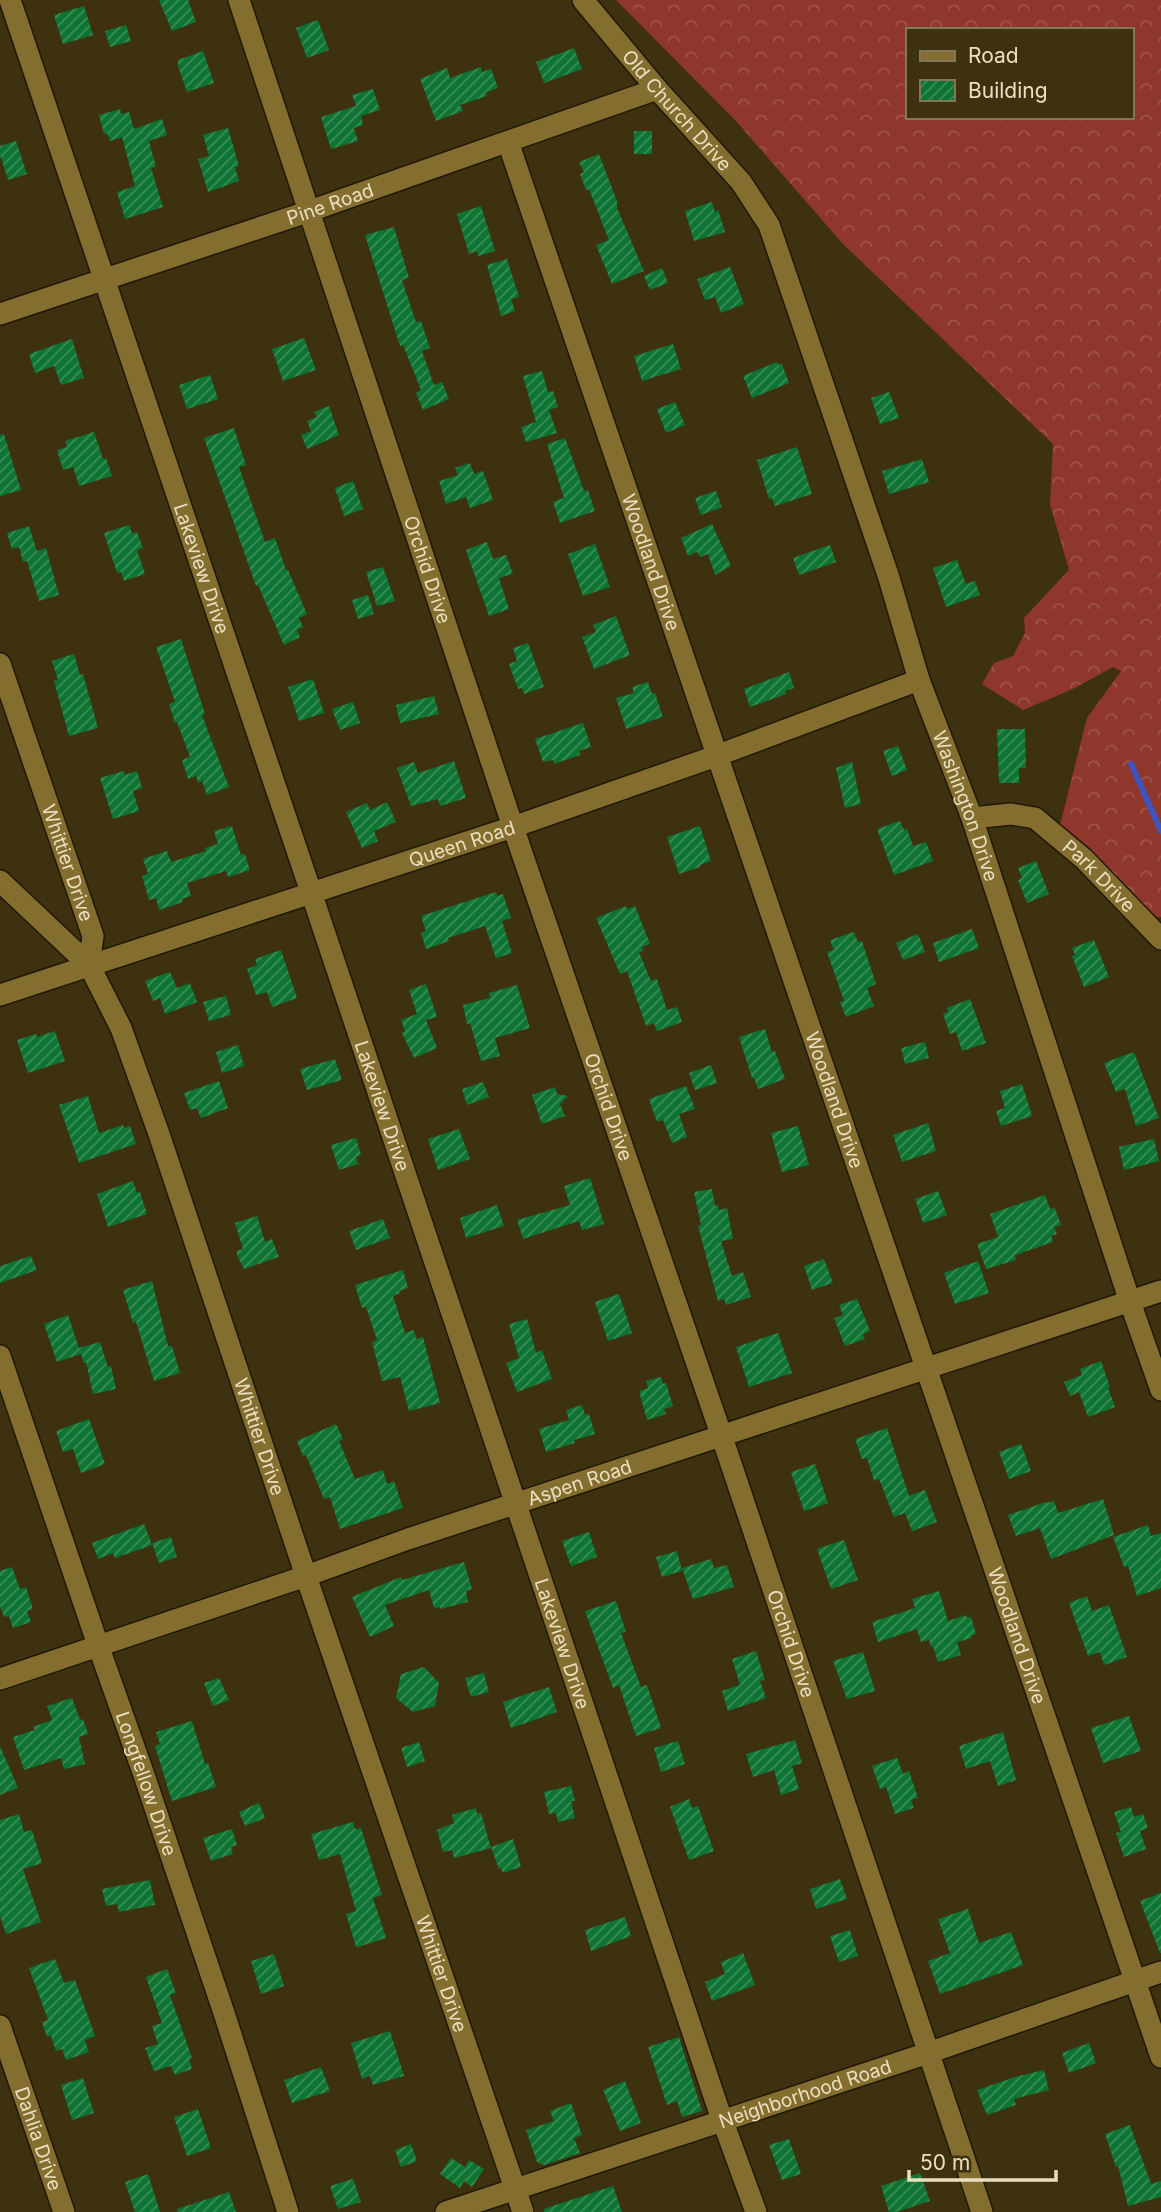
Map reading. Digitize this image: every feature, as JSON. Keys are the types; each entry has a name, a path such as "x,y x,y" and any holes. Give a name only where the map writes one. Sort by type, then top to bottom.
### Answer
{"street":[{"name":"Lakeview Drive","path":"10,0 722,2121 756,2212"},
{"name":"Old Church Drive","path":"583,0 657,89 741,182 769,225"},
{"name":"Orchid Drive","path":"246,2 307,212 982,2212"},
{"name":"Pine Road","path":"0,314 307,212 657,89"},
{"name":"Woodland Drive","path":"508,142 1161,2057"},
{"name":"Washington Drive","path":"769,225 889,578 919,680 972,818 1161,1390"},
{"name":"Whittier Drive","path":"0,664 93,936 89,965 121,1028 159,1134 306,1576 523,2212"},
{"name":"Queen Road","path":"0,995 513,827 716,756 919,680"},
{"name":"Park Drive","path":"972,818 1011,814 1035,818 1084,859 1161,939"},
{"path":"0,881 89,965"},
{"name":"Aspen Road","path":"0,1679 408,1539 1161,1291"},
{"name":"Longfellow Drive","path":"0,1356 97,1645 157,1813 288,2212"},
{"name":"Neighborhood Road","path":"446,2212 928,2053 1161,1972"},
{"name":"Dahlia Drive","path":"0,2026 64,2212"}],"green space":[{"path":"616,0 1161,0 1161,917 1149,918 1060,825 1087,718 1121,671 1113,667 1075,688 1023,710 982,684 994,663 1013,656 1025,633 1024,618 1069,570 1050,504 1053,444 843,244 736,121"}],"building":[{"path":"159,0 188,0 196,22 172,31"},
{"path":"84,6 93,35 63,44 54,15"},
{"path":"318,20 329,50 307,58 296,28"},
{"path":"126,25 131,41 110,47 105,31"},
{"path":"574,48 582,69 544,83 536,62"},
{"path":"203,51 214,83 187,92 178,60"},
{"path":"481,67 482,72 491,69 498,88 485,93 487,96 460,105 463,111 436,121 420,79 447,68 450,78"},
{"path":"373,89 380,110 361,116 363,125 354,128 358,141 331,149 321,117 356,106 352,95"},
{"path":"120,109 121,114 129,112 134,129 162,119 167,135 149,141 156,167 151,168 163,207 125,219 117,192 135,186 122,137 110,141 107,133 104,134 99,115"},
{"path":"228,128 239,166 235,167 239,181 208,192 198,159 209,156 203,135"},
{"path":"634,131 652,131 652,154 634,154"},
{"path":"16,141 27,174 8,180 0,146"},
{"path":"599,154 617,201 617,208 644,271 612,284 596,245 609,240 589,189 586,190 580,174 584,172 579,162"},
{"path":"712,202 715,212 718,210 725,232 694,241 685,211"},
{"path":"481,206 495,251 478,256 477,251 469,254 457,214"},
{"path":"394,227 409,278 402,280 416,322 421,321 430,348 422,351 434,385 442,382 449,399 423,410 416,393 421,390 403,345 400,346 365,235"},
{"path":"507,259 519,297 511,299 515,311 501,316 487,265"},
{"path":"730,267 744,304 721,313 715,297 705,300 697,279"},
{"path":"662,268 668,283 650,290 644,276"},
{"path":"304,338 316,370 283,381 272,349"},
{"path":"72,339 84,378 61,385 54,366 35,373 29,354"},
{"path":"673,344 681,369 642,381 634,356"},
{"path":"777,362 782,364 789,383 752,398 743,376"},
{"path":"542,371 548,392 553,391 558,407 549,410 557,433 526,442 521,427 536,422 523,376"},
{"path":"210,375 218,399 187,409 179,385"},
{"path":"889,392 899,418 880,424 871,398"},
{"path":"675,402 685,425 666,433 657,409"},
{"path":"329,406 339,435 307,449 301,435 311,431 307,421 317,417 314,412"},
{"path":"234,428 246,465 239,467 265,542 275,538 286,570 307,614 299,618 303,627 297,630 300,637 284,645 258,585 256,586 204,438"},
{"path":"94,432 112,476 79,486 73,467 63,470 57,450 67,447 65,441"},
{"path":"4,434 21,490 0,496 0,435"},
{"path":"565,438 584,491 588,490 595,511 560,523 553,502 564,498 547,444"},
{"path":"797,447 812,494 775,506 772,498 769,499 757,460"},
{"path":"922,459 929,482 889,494 882,471"},
{"path":"470,463 474,474 483,471 493,500 470,508 466,497 446,504 439,481 458,475 455,468"},
{"path":"353,481 363,509 344,516 335,488"},
{"path":"716,491 722,507 701,515 695,498"},
{"path":"712,524 731,566 715,575 708,554 700,557 697,552 688,556 681,538"},
{"path":"129,525 132,533 137,532 143,548 137,550 145,574 124,581 121,572 117,573 104,533"},
{"path":"29,526 37,551 46,548 59,595 39,601 27,561 23,562 19,547 12,549 7,533"},
{"path":"487,542 493,559 506,555 513,574 499,578 509,609 489,616 466,550"},
{"path":"595,544 610,587 583,596 568,554"},
{"path":"830,545 836,562 799,575 793,558"},
{"path":"957,560 966,584 975,581 980,595 946,607 933,568"},
{"path":"383,567 395,601 377,606 366,572"},
{"path":"368,595 374,614 358,619 352,600"},
{"path":"616,616 630,655 594,669 582,637 596,632 593,625"},
{"path":"181,639 205,714 202,715 229,787 207,795 202,781 198,783 196,776 188,779 182,760 190,757 169,704 175,702 156,647"},
{"path":"528,643 544,687 524,694 522,688 518,689 509,664 517,661 513,648"},
{"path":"74,654 80,675 83,674 98,728 69,736 54,681 58,680 52,661"},
{"path":"789,672 794,688 785,691 786,694 750,707 744,689"},
{"path":"313,679 324,713 299,721 288,687"},
{"path":"648,682 652,694 655,693 663,717 626,729 616,698 634,693 632,687"},
{"path":"434,696 439,714 400,723 396,705"},
{"path":"353,702 360,723 340,730 332,709"},
{"path":"583,723 591,747 579,751 580,755 554,764 553,760 543,762 535,739"},
{"path":"997,729 1025,729 1026,768 1019,768 1019,783 999,783"},
{"path":"898,746 907,770 892,776 883,751"},
{"path":"454,761 466,798 440,806 438,799 411,806 397,768 414,762 418,773"},
{"path":"852,762 861,804 845,808 836,768"},
{"path":"124,771 125,775 137,771 142,788 133,791 139,811 113,819 100,778"},
{"path":"387,802 396,822 374,831 378,841 362,848 346,812 367,803 370,810"},
{"path":"900,821 904,830 907,829 913,846 926,842 933,861 894,875 877,829"},
{"path":"232,826 241,855 245,854 250,870 228,877 226,871 187,883 191,896 182,899 183,902 159,910 156,898 149,900 142,876 148,874 143,859 167,851 171,862 206,851 205,848 218,844 214,831"},
{"path":"700,826 711,861 679,874 667,837"},
{"path":"1036,861 1049,894 1027,903 1018,880 1022,878 1018,868"},
{"path":"496,892 497,896 503,894 511,918 502,921 512,953 496,958 485,926 448,938 449,941 426,949 421,933 426,931 421,916"},
{"path":"626,906 627,909 635,906 650,944 642,947 643,951 639,952 651,981 657,979 667,1010 677,1007 682,1022 657,1031 654,1023 646,1026 627,971 620,974 596,918"},
{"path":"972,929 979,948 939,962 933,943"},
{"path":"854,932 858,942 862,941 876,984 867,988 874,1006 846,1017 840,1002 844,1001 827,952 834,950 830,940"},
{"path":"918,934 925,952 903,960 896,943"},
{"path":"1094,940 1109,977 1084,987 1072,956 1075,955 1072,948"},
{"path":"281,950 297,998 272,1007 267,992 256,995 247,969 257,965 255,959"},
{"path":"170,972 177,988 190,983 197,1002 165,1014 160,998 153,1001 145,981"},
{"path":"426,984 437,1017 426,1020 437,1048 414,1058 402,1033 405,1031 401,1020 417,1014 409,990"},
{"path":"517,985 530,1028 495,1038 500,1056 481,1061 463,1005 490,998 489,993"},
{"path":"226,996 231,1015 209,1021 203,1002"},
{"path":"970,999 986,1043 962,1051 956,1032 950,1034 943,1014 948,1012 947,1008"},
{"path":"765,1029 785,1079 758,1089 739,1037"},
{"path":"55,1031 65,1061 28,1073 17,1040"},
{"path":"925,1042 929,1058 905,1064 901,1048"},
{"path":"238,1045 244,1066 222,1073 216,1052"},
{"path":"1134,1052 1159,1118 1136,1126 1125,1089 1116,1092 1104,1063"},
{"path":"335,1059 342,1080 307,1090 300,1069"},
{"path":"711,1065 717,1083 695,1090 689,1073"},
{"path":"219,1081 228,1108 201,1118 197,1108 190,1110 184,1093"},
{"path":"483,1082 489,1097 467,1105 462,1089"},
{"path":"1022,1084 1032,1116 1001,1126 996,1111 1005,1108 1000,1091"},
{"path":"686,1086 695,1109 679,1114 687,1137 672,1143 663,1120 657,1122 649,1099"},
{"path":"555,1087 557,1094 568,1096 560,1104 565,1116 542,1124 532,1095"},
{"path":"88,1096 99,1133 123,1125 124,1128 130,1126 136,1144 79,1163 59,1105"},
{"path":"928,1123 936,1151 902,1162 893,1135"},
{"path":"798,1126 809,1165 782,1172 771,1133"},
{"path":"459,1129 470,1159 438,1170 428,1139"},
{"path":"356,1138 361,1155 356,1157 358,1164 339,1170 331,1145"},
{"path":"1154,1139 1159,1161 1124,1170 1119,1147"},
{"path":"590,1178 604,1224 582,1230 579,1221 523,1239 517,1220 570,1205 564,1186"},
{"path":"133,1181 137,1193 140,1192 147,1214 108,1227 97,1194"},
{"path":"712,1189 715,1206 718,1205 719,1210 727,1208 733,1239 721,1241 732,1276 743,1272 751,1297 726,1305 724,1299 718,1301 698,1226 701,1225 694,1192"},
{"path":"938,1191 947,1215 923,1223 915,1199"},
{"path":"1045,1195 1050,1209 1055,1208 1061,1225 1054,1227 1057,1234 1051,1236 1053,1242 1015,1255 1016,1260 986,1269 977,1244 998,1237 990,1214"},
{"path":"497,1205 504,1226 466,1238 460,1218"},
{"path":"257,1216 265,1242 272,1239 279,1257 244,1269 237,1255 237,1251 243,1249 235,1223"},
{"path":"383,1219 390,1238 356,1250 349,1231"},
{"path":"31,1256 37,1270 0,1283 0,1266"},
{"path":"824,1259 833,1283 812,1290 804,1266"},
{"path":"978,1261 989,1293 955,1304 944,1273"},
{"path":"403,1270 408,1288 393,1296 405,1333 414,1330 416,1339 423,1337 440,1403 409,1411 400,1377 382,1381 372,1342 377,1340 355,1285"},
{"path":"152,1281 168,1346 172,1346 180,1373 154,1381 123,1290"},
{"path":"619,1294 632,1333 608,1341 595,1302"},
{"path":"857,1299 870,1331 863,1334 865,1339 845,1346 834,1318 843,1315 839,1305"},
{"path":"68,1315 79,1348 100,1342 108,1367 111,1366 116,1389 93,1394 86,1362 84,1363 81,1354 57,1362 44,1324"},
{"path":"527,1319 536,1353 542,1350 552,1379 517,1392 506,1363 519,1358 509,1324"},
{"path":"778,1333 792,1373 749,1387 736,1347"},
{"path":"1101,1361 1115,1407 1088,1417 1079,1392 1070,1396 1064,1382 1082,1375 1080,1369"},
{"path":"661,1377 663,1384 666,1383 673,1406 664,1409 666,1414 647,1420 639,1391 648,1388 646,1381"},
{"path":"582,1405 585,1415 589,1414 595,1434 546,1452 539,1429 569,1420 566,1410"},
{"path":"89,1419 105,1464 81,1473 73,1449 63,1452 56,1431"},
{"path":"336,1424 343,1439 339,1441 355,1479 383,1470 387,1484 394,1481 403,1508 340,1529 330,1497 324,1499 306,1455 303,1456 297,1441"},
{"path":"887,1428 909,1496 925,1490 937,1522 912,1531 905,1513 894,1517 879,1479 874,1481 867,1458 862,1459 855,1439"},
{"path":"1021,1444 1031,1471 1009,1479 999,1452"},
{"path":"815,1464 828,1503 804,1511 791,1472"},
{"path":"1103,1499 1114,1535 1051,1559 1040,1528 1016,1536 1008,1515 1046,1502 1054,1501 1058,1513"},
{"path":"144,1524 152,1545 115,1558 113,1553 98,1559 92,1543"},
{"path":"1148,1525 1151,1536 1161,1533 1161,1588 1137,1596 1128,1566 1124,1567 1113,1537"},
{"path":"589,1532 597,1557 571,1566 562,1541"},
{"path":"171,1537 177,1557 159,1563 152,1543"},
{"path":"844,1540 858,1580 831,1589 817,1549"},
{"path":"677,1551 682,1571 662,1577 656,1557"},
{"path":"711,1559 714,1568 727,1565 734,1587 693,1599 682,1568"},
{"path":"464,1562 472,1589 466,1591 468,1602 434,1608 429,1590 385,1605 394,1626 370,1637 352,1597 401,1577 402,1580"},
{"path":"12,1567 20,1589 26,1587 33,1609 27,1611 31,1622 13,1628 9,1616 4,1617 0,1606 0,1571"},
{"path":"939,1591 948,1621 966,1615 967,1618 971,1617 976,1634 971,1636 972,1638 957,1642 961,1655 938,1662 933,1646 931,1647 929,1640 921,1642 917,1629 878,1642 872,1622 915,1608 912,1599"},
{"path":"1087,1596 1092,1611 1109,1605 1127,1657 1104,1665 1100,1652 1088,1656 1069,1603"},
{"path":"616,1601 626,1632 621,1633 641,1687 647,1685 661,1728 636,1736 619,1685 613,1688 585,1611"},
{"path":"756,1651 765,1680 760,1681 766,1698 728,1711 722,1691 740,1685 732,1659"},
{"path":"863,1652 875,1691 847,1699 833,1661"},
{"path":"424,1667 439,1683 435,1706 413,1712 396,1698 401,1674"},
{"path":"484,1673 489,1692 471,1697 465,1678"},
{"path":"219,1678 229,1700 213,1706 204,1683"},
{"path":"549,1687 557,1712 511,1728 503,1702"},
{"path":"72,1698 88,1734 79,1737 85,1764 64,1769 61,1758 24,1770 13,1737 35,1730 33,1727 52,1720 47,1706"},
{"path":"1129,1716 1141,1751 1103,1763 1091,1728"},
{"path":"192,1721 205,1764 208,1763 216,1787 172,1801 155,1746 160,1744 156,1732"},
{"path":"1003,1732 1016,1780 998,1786 990,1761 966,1769 959,1746"},
{"path":"795,1740 802,1763 792,1766 799,1789 781,1795 774,1770 753,1777 746,1754"},
{"path":"678,1741 685,1764 661,1772 654,1748"},
{"path":"419,1742 425,1761 407,1767 401,1748"},
{"path":"0,1746 18,1788 0,1795"},
{"path":"897,1758 903,1774 909,1771 918,1798 911,1800 914,1808 895,1814 886,1787 880,1789 872,1766"},
{"path":"571,1786 575,1801 571,1801 575,1818 558,1822 556,1813 549,1814 544,1792"},
{"path":"689,1799 692,1808 698,1806 714,1851 689,1860 670,1807"},
{"path":"259,1803 265,1818 245,1826 239,1812"},
{"path":"1131,1807 1134,1817 1143,1814 1148,1828 1140,1831 1146,1849 1124,1857 1116,1833 1121,1832 1114,1812"},
{"path":"476,1808 477,1814 481,1813 491,1848 454,1858 452,1850 443,1852 437,1830 454,1823 452,1815"},
{"path":"19,1814 24,1832 32,1830 42,1863 23,1869 41,1922 6,1934 0,1916 0,1820"},
{"path":"353,1822 355,1829 361,1828 382,1895 373,1898 386,1938 358,1947 346,1914 356,1911 340,1854 319,1860 311,1834"},
{"path":"232,1829 237,1845 231,1847 233,1854 211,1861 203,1838"},
{"path":"513,1839 521,1867 503,1873 491,1847"},
{"path":"840,1879 847,1899 816,1909 810,1889"},
{"path":"150,1880 155,1905 119,1912 117,1904 106,1906 102,1889"},
{"path":"1161,1893 1161,1953 1160,1953 1140,1901"},
{"path":"968,1909 979,1943 1011,1932 1023,1965 940,1994 928,1961 950,1953 938,1919"},
{"path":"625,1917 631,1936 591,1951 585,1930"},
{"path":"850,1930 858,1956 839,1962 830,1936"},
{"path":"743,1953 755,1985 712,2001 705,1982 725,1974 721,1962"},
{"path":"274,1954 284,1986 261,1994 251,1961"},
{"path":"55,1959 64,1983 75,1980 95,2036 85,2040 89,2052 66,2060 62,2049 56,2051 51,2036 47,2037 42,2022 48,2020 29,1968"},
{"path":"167,1969 176,1993 170,1995 192,2058 189,2059 192,2069 175,2075 171,2066 154,2071 145,2048 158,2044 152,2026 162,2023 146,1977"},
{"path":"390,2031 404,2076 373,2085 370,2076 362,2079 351,2043"},
{"path":"679,2037 702,2111 682,2117 677,2101 667,2105 648,2047"},
{"path":"1089,2043 1096,2063 1069,2073 1062,2053"},
{"path":"321,2067 330,2091 292,2103 284,2080"},
{"path":"1044,2070 1049,2090 1014,2099 1016,2105 987,2115 977,2090"},
{"path":"83,2078 94,2113 72,2120 61,2085"},
{"path":"625,2081 641,2123 620,2131 603,2090"},
{"path":"571,2103 582,2135 574,2138 580,2153 544,2165 537,2162 526,2130 554,2121 550,2111"},
{"path":"198,2109 211,2148 187,2156 174,2117"},
{"path":"1130,2125 1151,2184 1161,2181 1161,2197 1128,2206 1118,2166 1116,2167 1105,2134"},
{"path":"789,2139 801,2174 782,2180 769,2145"},
{"path":"411,2144 417,2161 401,2167 395,2150"},
{"path":"451,2158 465,2167 469,2160 484,2169 472,2187 464,2181 460,2188 440,2174"},
{"path":"920,2173 930,2201 889,2212 881,2186"},
{"path":"148,2174 160,2212 135,2212 125,2182"},
{"path":"353,2179 361,2202 338,2209 330,2186"},
{"path":"613,2186 622,2212 544,2212 544,2209"},
{"path":"229,2192 236,2212 178,2212 177,2209"}],"waterway":[{"path":"1131,764 1161,831"}]}
